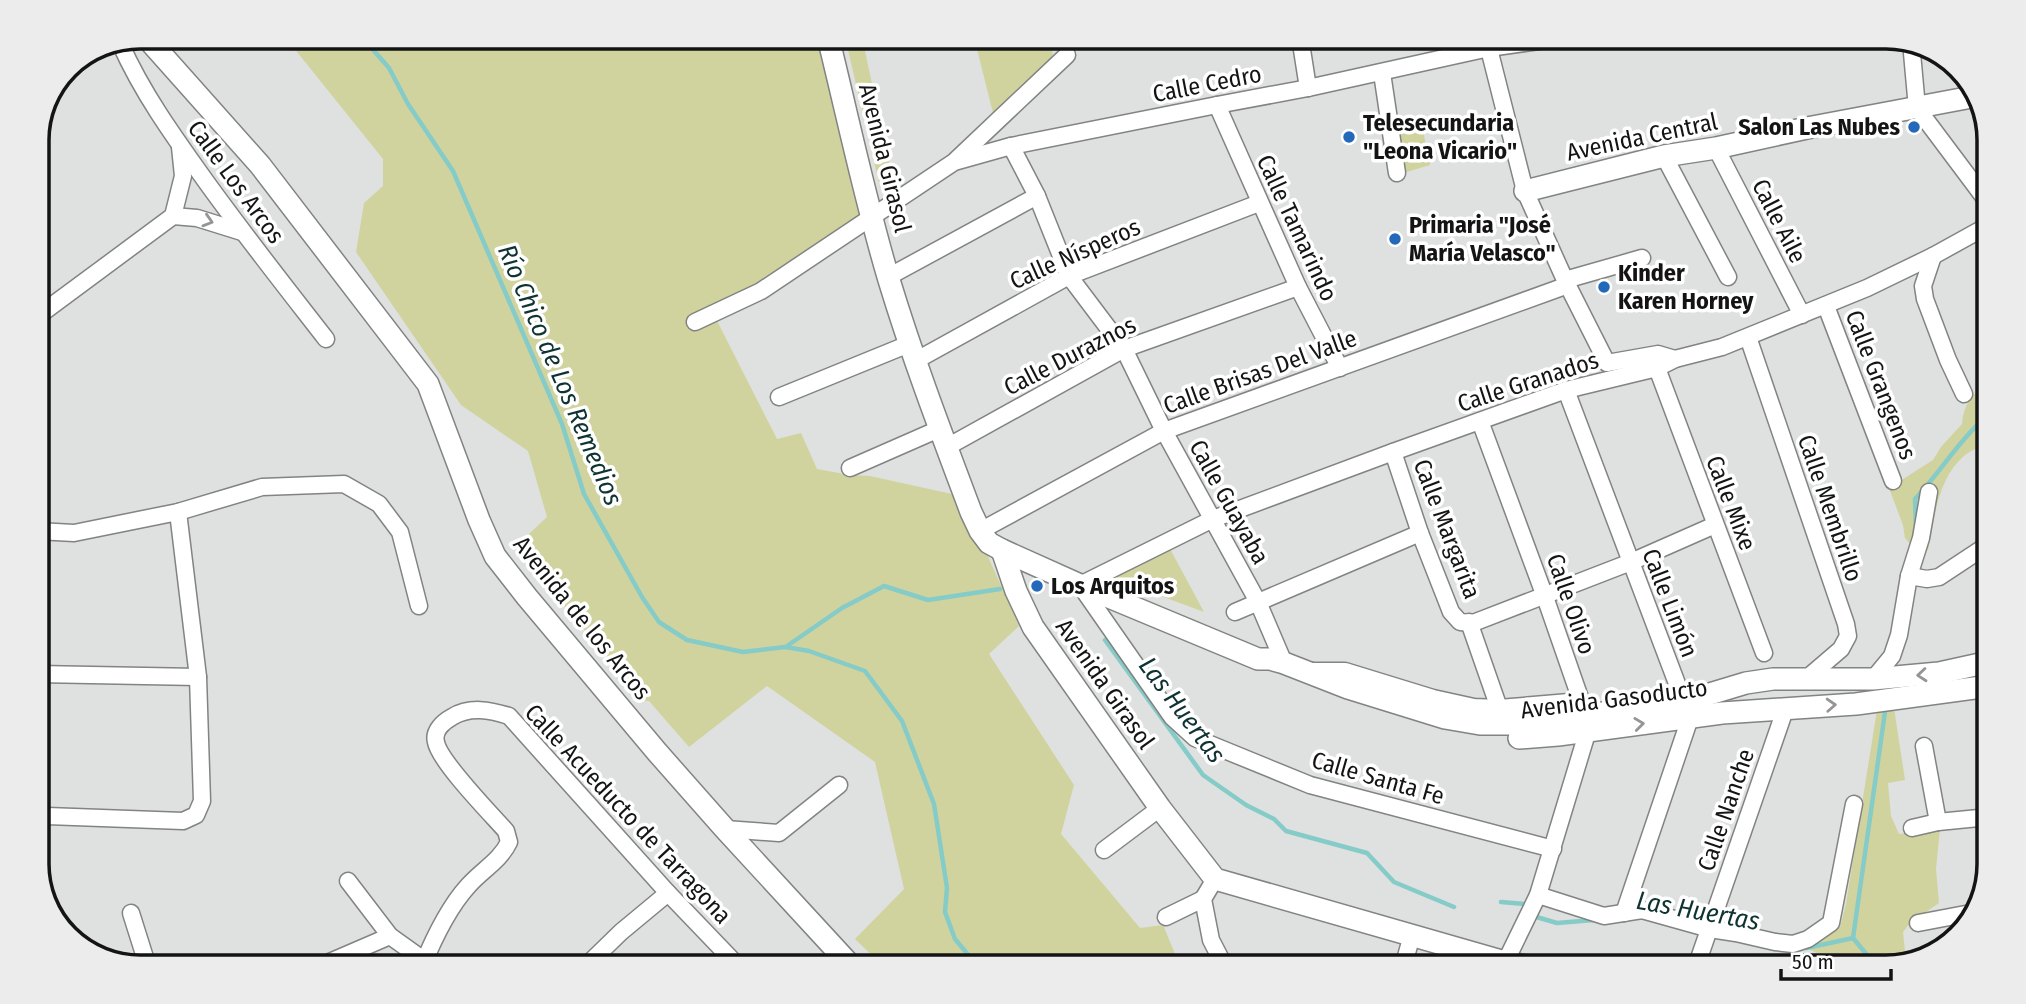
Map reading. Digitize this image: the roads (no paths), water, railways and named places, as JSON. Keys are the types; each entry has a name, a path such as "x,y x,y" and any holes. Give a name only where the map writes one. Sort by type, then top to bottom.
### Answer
{"street":[{"name":"Avenida de los Arcos","path":"157,49 260,165 428,384 495,556 536,608 725,829 841,955"},
{"name":"Avenida Girasol","path":"831,49 888,277 912,353 980,531 989,543 1002,550 1032,627 1160,808 1215,879"},
{"path":"1302,49 1308,88"},
{"name":"Calle Cedro","path":"695,322 761,290 954,162 1011,146 1382,73 1467,49"},
{"path":"1490,49 1525,191 1607,363 1658,354 1675,359"},
{"name":"Calle Los Arcos","path":"124,51 135,76 179,144 242,232 326,339"},
{"path":"1912,53 1917,108 1977,188"},
{"path":"954,162 1067,55"},
{"path":"1382,73 1397,173"},
{"name":"Avenida Central","path":"1525,191 1664,156 1967,98"},
{"name":"Calle Tamarindo","path":"1217,105 1298,287 1340,368"},
{"path":"49,309 173,216 183,176 179,144"},
{"name":"Calle Guayaba","path":"1011,146 1037,196 1069,276 1124,349 1164,430 1258,603 1284,663"},
{"name":"Calle Aile","path":"1716,148 1802,315"},
{"path":"1664,156 1728,277"},
{"path":"888,277 1037,196"},
{"name":"Calle Nísperos","path":"779,397 912,353 1069,276 1259,202"},
{"path":"173,216 197,218 242,232"},
{"name":"Calle Granados","path":"1080,585 1213,519 1393,452 1566,390 1657,368 1675,359 1748,337 1826,306 1933,256 1977,232"},
{"path":"1933,256 1923,286 1925,299 1964,394"},
{"name":"Calle Brisas Del Valle","path":"980,531 1164,430 1642,258"},
{"name":"Calle Duraznos","path":"850,468 943,438 1124,349 1298,287"},
{"name":"Calle Grangenos","path":"1826,306 1893,481"},
{"name":"Calle Membrillo","path":"1748,337 1846,624 1848,636 1840,649 1806,679"},
{"name":"Calle Mixe","path":"1657,368 1764,653"},
{"name":"Calle Limón","path":"1566,390 1687,710"},
{"name":"Calle Olivo","path":"1480,421 1585,715"},
{"name":"Calle Margarita","path":"1393,452 1420,533 1451,612 1465,622 1499,708"},
{"path":"49,532 74,533 178,512 262,487 344,484 379,504 400,532 419,607"},
{"path":"1873,679 1892,656 1899,635 1909,576 1921,538 1929,492"},
{"path":"49,816 183,821 196,815 202,801 198,677 178,512"},
{"path":"1465,622 1473,623 1631,562 1715,525"},
{"path":"1235,612 1420,533"},
{"name":"Avenida Gasoducto","path":"1002,550 1258,659 1268,668 1345,698 1442,729 1521,738 1585,715"},
{"path":"1909,576 1927,579 1939,577 1977,552"},
{"name":"Calle Santa Fe","path":"1080,585 1172,717 1195,738 1310,785 1553,849"},
{"name":"Avenida Gasoducto","path":"1258,659 1284,663 1348,688 1433,714 1480,723 1523,724 1585,715 1687,710 1722,713 1856,704 1977,688"},
{"name":"Avenida Gasoducto","path":"1687,710 1746,683 1773,679 1873,679 1939,673 1977,665"},
{"path":"1305,671 1345,671 1433,698 1474,707 1585,715 1553,849 1536,898 1509,955"},
{"path":"49,674 198,677"},
{"name":"Calle Nanche","path":"1700,955 1786,708"},
{"name":"Calle Acueducto de Tarragona","path":"428,955 468,885 503,854 509,842 506,831 450,766 435,741 444,722 471,710 490,710 509,716 727,955"},
{"path":"1624,913 1687,710"},
{"path":"1924,747 1938,822"},
{"path":"725,829 779,833 839,785"},
{"path":"1536,898 1604,916 1642,910 1708,934 1736,933 1793,944 1808,939 1831,923 1854,804"},
{"path":"1104,850 1160,808"},
{"path":"1912,828 1977,818"},
{"path":"1166,917 1203,899 1215,879 1473,955"},
{"path":"348,880 390,936 412,955"},
{"path":"597,955 668,893"},
{"path":"1203,899 1211,940 1219,955"},
{"path":"131,913 144,955"},
{"path":"1919,923 1962,915"},
{"path":"1406,955 1412,935"},
{"path":"345,955 390,936"}],"waterway":[{"name":"Río Chico de Los Remedios","path":"372,49 389,68 408,104 453,171 562,424 584,494 642,597 659,622 687,640 743,652 785,647 809,651 865,671 902,721 934,804 947,888 945,912 955,939 968,955"},
{"name":"Las Huertas","path":"1916,528 1915,499 1977,426"},
{"name":"Las Huertas","path":"787,646 842,608 884,586 928,600 1000,589"},
{"name":"Las Huertas","path":"1105,640 1203,775 1246,805 1274,819 1286,831 1367,853 1394,882 1454,907"},
{"name":"Las Huertas","path":"1867,955 1853,938 1885,712"},
{"name":"Las Huertas","path":"1501,902 1525,904 1527,907"},
{"name":"Las Huertas","path":"1532,914 1557,923 1594,920"},
{"name":"Las Huertas","path":"1803,948 1853,938"}],"place":[{"name":"Salon Las Nubes","path":"1914,127"},
{"name":"Telesecundaria \"Leona Vicario\"","path":"1349,137"},
{"name":"Primaria \"José María Velasco\"","path":"1395,239"},
{"name":"Kinder Karen Horney","path":"1604,287"},
{"name":"Los Arquitos","path":"1037,586"}]}
